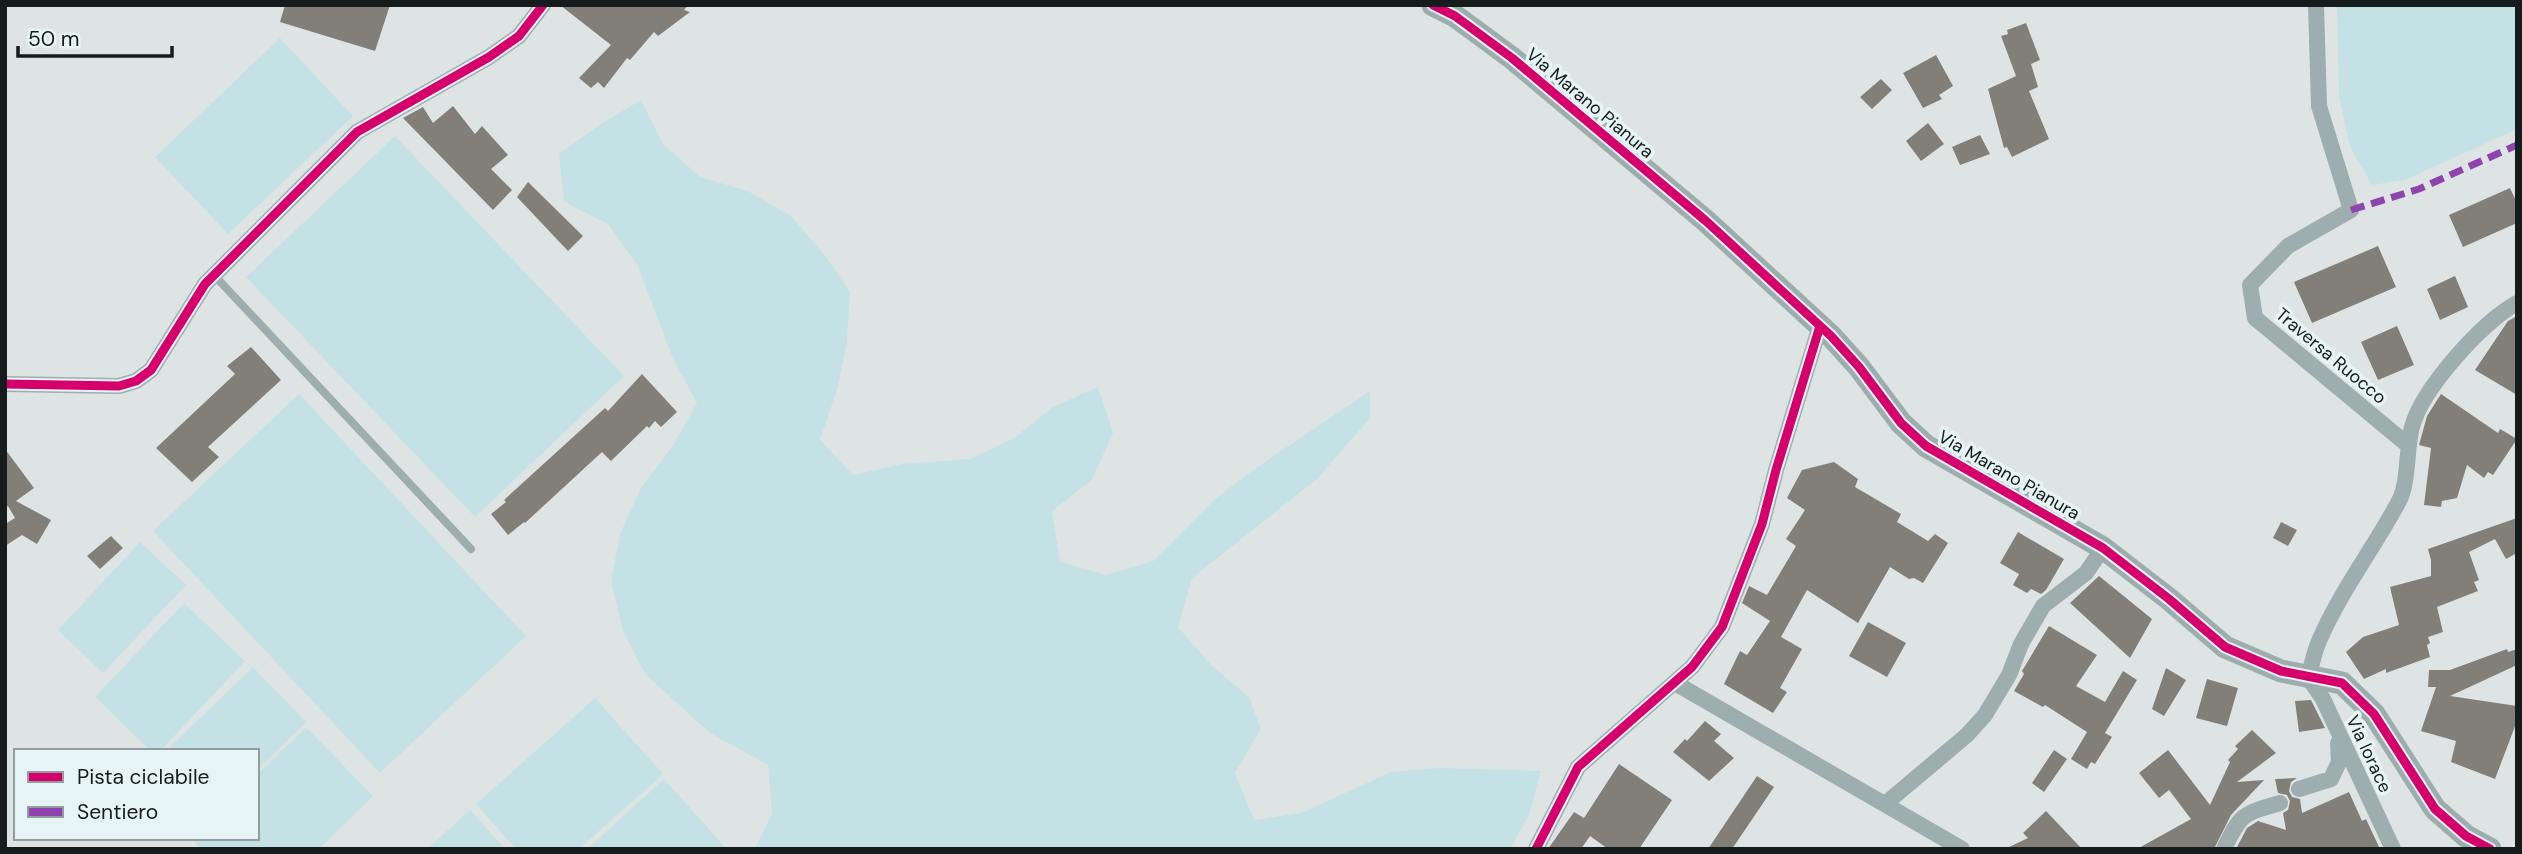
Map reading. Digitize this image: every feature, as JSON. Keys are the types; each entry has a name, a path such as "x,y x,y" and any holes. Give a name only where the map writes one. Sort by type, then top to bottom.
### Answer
{"street":[{"path":"5,384 119,386 136,381 151,370 162,355 205,284 357,132 489,57 519,36 543,5"},
{"name":"Via Marano Pianura","path":"1433,5 1455,16 1512,58 1706,221 1820,326 1859,367 1901,423 1926,446 2103,548 2225,647 2281,671 2342,683 2374,714 2435,809 2466,836 2490,849"},
{"name":"Traversa Ruocco","path":"2315,5 2319,106 2351,210 2288,246 2250,285 2255,318 2409,446"},
{"path":"2308,677 2318,642 2401,498 2411,428 2420,403 2479,330 2500,312 2517,303"},
{"path":"1536,849 1578,767 1692,667 1722,627 1762,524 1820,326"},
{"path":"1885,804 1967,734 1985,715 2009,675 2021,644 2043,606 2086,573 2103,548"},
{"name":"Via Iorace","path":"2308,677 2337,730 2393,849"},
{"path":"1675,682 1962,849"},
{"path":"2299,789 2331,779 2340,762 2337,730"},
{"path":"2224,849 2239,820 2248,812 2280,803"}],"lane":[{"path":"214,275 471,549"}],"shaded area":[{"path":"2337,5 2517,5 2517,129 2405,180 2372,185 2350,147 2339,96"},
{"path":"280,38 353,116 228,234 155,157"},
{"path":"641,100 663,144 700,177 748,191 791,216 827,258 850,292 847,342 837,390 820,440 853,475 902,464 970,459 1014,438 1053,407 1098,387 1113,433 1092,480 1052,511 1060,562 1106,575 1153,561 1214,500 1253,470 1370,391 1370,418 1317,479 1192,578 1178,627 1211,665 1249,697 1261,729 1235,773 1254,820 1301,813 1391,772 1440,768 1541,771 1529,815 1510,849 755,849 772,814 768,765 710,733 645,674 623,631 611,582 620,534 641,488 672,447 697,403 673,359 637,264 608,224 564,202 559,154 599,125"},
{"path":"395,136 624,376 475,517 246,277"},
{"path":"299,394 526,636 380,773 153,531"},
{"path":"140,542 186,585 103,673 58,630"},
{"path":"184,603 245,661 162,749 149,749 95,697"},
{"path":"253,667 306,722 259,768 259,749 168,749"},
{"path":"595,698 663,774 579,849 516,849 476,804"},
{"path":"306,727 373,796 319,849 200,849 193,840 259,840 259,773"},
{"path":"664,779 727,849 587,849"},
{"path":"470,810 505,849 427,849"}],"building":[{"path":"285,5 390,5 375,51 280,22"},
{"path":"560,5 688,5 684,10 690,12 658,36 654,32 630,60 627,58 604,88 598,82 591,88 579,78 611,45"},
{"path":"2026,23 2040,60 2031,64 2038,87 2029,91 2049,139 2012,157 2007,147 2004,148 1988,89 2016,76 2001,36 2008,34 2007,30"},
{"path":"1936,55 1953,86 1939,95 1942,99 1923,108 1903,73"},
{"path":"1881,79 1892,90 1872,109 1860,97"},
{"path":"453,106 475,134 482,126 508,155 491,169 512,190 493,210 403,118 423,107 433,123"},
{"path":"1928,123 1944,144 1921,161 1906,141"},
{"path":"1980,135 1990,154 1960,165 1952,147"},
{"path":"528,182 583,236 568,251 517,197"},
{"path":"2510,188 2517,203 2517,223 2463,247 2449,215"},
{"path":"2378,246 2396,287 2312,323 2294,282"},
{"path":"2455,276 2468,307 2440,320 2427,289"},
{"path":"2517,316 2517,395 2475,370 2508,321"},
{"path":"2397,326 2414,365 2378,380 2361,342"},
{"path":"251,347 281,380 208,447 219,457 192,482 156,448 235,374 227,366"},
{"path":"642,374 677,412 661,427 655,421 649,428 647,426 611,461 602,452 525,523 508,535 491,514 605,408 608,411"},
{"path":"2441,394 2498,433 2500,429 2517,439 2493,475 2488,472 2484,478 2467,465 2457,498 2442,501 2441,507 2424,505 2431,448 2419,445 2427,416"},
{"path":"5,449 34,488 16,501 51,520 37,544 22,535 5,546 5,524 15,518 8,506 5,508"},
{"path":"1834,462 1858,479 1855,487 1901,514 1897,522 1928,541 1935,534 1948,543 1923,583 1914,578 1909,579 1890,567 1858,623 1807,590 1781,637 1802,649 1780,688 1787,692 1773,713 1724,684 1740,651 1747,655 1770,621 1742,603 1749,586 1767,595 1796,546 1786,539 1805,510 1787,498 1802,470"},
{"path":"2517,518 2517,553 2506,559 2495,539 2469,552 2479,580 2474,582 2478,591 2437,607 2443,632 2428,637 2430,657 2386,673 2386,669 2364,679 2346,652 2363,637 2399,625 2390,587 2431,576 2428,549"},
{"path":"2281,522 2297,530 2288,546 2273,538"},
{"path":"2018,532 2064,559 2041,594 2031,589 2027,593 2013,585 2019,574 2000,563"},
{"path":"111,536 123,548 100,569 87,556"},
{"path":"2099,576 2152,619 2130,658 2070,603"},
{"path":"1868,622 1906,643 1887,677 1849,656"},
{"path":"2049,626 2097,655 2076,686 2105,702 2123,671 2137,680 2105,733 2112,737 2095,764 2091,762 2087,769 2071,759 2087,732 2045,705 2043,707 2014,691 2024,674 2022,671"},
{"path":"2507,649 2508,652 2517,649 2517,665 2450,696 2517,706 2517,721 2495,779 2451,762 2456,741 2421,731 2436,687 2428,687 2429,670 2450,670"},
{"path":"2166,668 2186,680 2164,716 2152,709"},
{"path":"2207,679 2238,688 2227,726 2196,718"},
{"path":"2311,700 2325,728 2299,732 2295,701"},
{"path":"1705,721 1721,734 1714,741 1734,758 1709,781 1673,752"},
{"path":"2252,730 2276,753 2237,782 2264,780 2231,815 2214,849 2137,849 2191,819 2169,790 2159,798 2139,773 2168,750 2210,805 2230,762 2228,760 2238,749 2235,746"},
{"path":"2054,750 2067,759 2044,792 2032,783"},
{"path":"1619,764 1672,800 1639,849 1608,849 1590,836 1581,849 1548,849 1574,812 1584,818"},
{"path":"1757,776 1774,787 1732,849 1708,849"},
{"path":"2297,778 2291,782 2289,791 2292,797 2300,799 2302,813 2349,792 2362,821 2366,819 2380,849 2236,849 2247,828 2258,821 2286,830 2283,813 2288,810 2290,801 2287,795 2278,793 2275,779"},
{"path":"2046,811 2082,849 2005,849 2028,838 2023,833"}],"marked path":[{"path":"2351,210 2419,189 2517,145"}],"cycle path":[{"path":"5,384 119,386 136,381 151,370 205,284 357,132 489,57 519,36 543,5"},
{"path":"1433,5 1455,16 1512,58 1706,221 1831,336 1859,367 1901,423 1926,446 2103,548 2225,647 2281,671 2342,683 2374,714 2435,809 2466,836 2490,849"},
{"path":"1536,849 1578,767 1692,667 1722,627 1762,524 1820,326"}]}
